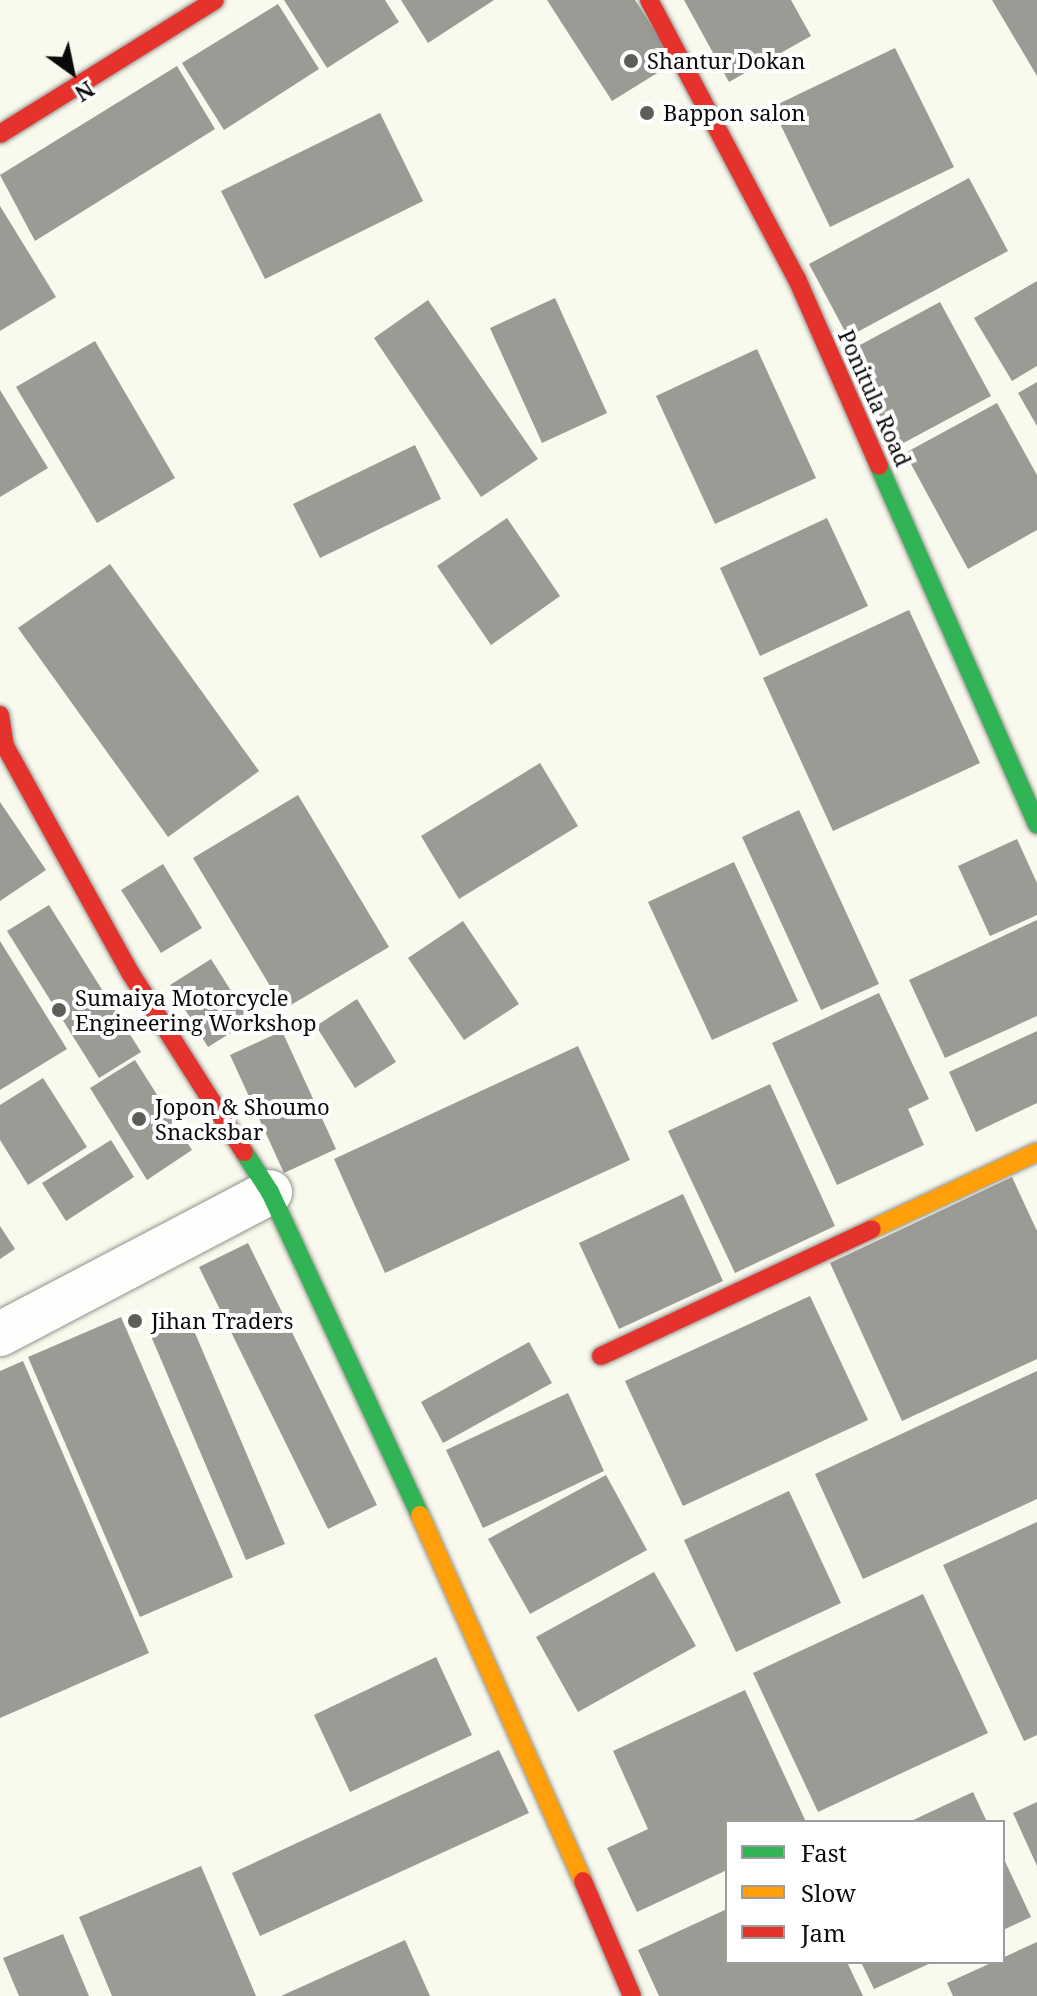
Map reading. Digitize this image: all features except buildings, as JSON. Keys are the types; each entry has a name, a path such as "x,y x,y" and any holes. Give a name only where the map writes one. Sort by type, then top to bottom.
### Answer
{"street":[{"path":"0,134 215,0"},
{"name":"Ponitula Road","path":"649,0 797,279 1037,825"},
{"path":"0,715 5,746 131,974 270,1192 500,1688 632,1996"},
{"path":"601,1356 1037,1152"},
{"path":"0,1334 270,1192"}],"traffic: fast":[{"path":"879,466 1037,825"},
{"path":"244,1152 270,1192 420,1515"}],"traffic: slow":[{"path":"872,1229 1037,1152"},
{"path":"420,1515 583,1881"}],"traffic: jam":[{"path":"0,134 215,0"},
{"path":"649,0 797,279 879,466"},
{"path":"0,715 5,746 131,974 244,1152"},
{"path":"601,1356 872,1229"},
{"path":"583,1881 632,1996"}],"place":[{"name":"Shantur Dokan","path":"631,61"},
{"name":"Bappon salon","path":"647,113"},
{"name":"Sumaiya Motorcycle Engineering Workshop","path":"59,1010"},
{"name":"Jopon & Shoumo Snacksbar","path":"139,1119"},
{"name":"Jihan Traders","path":"135,1321"}]}
